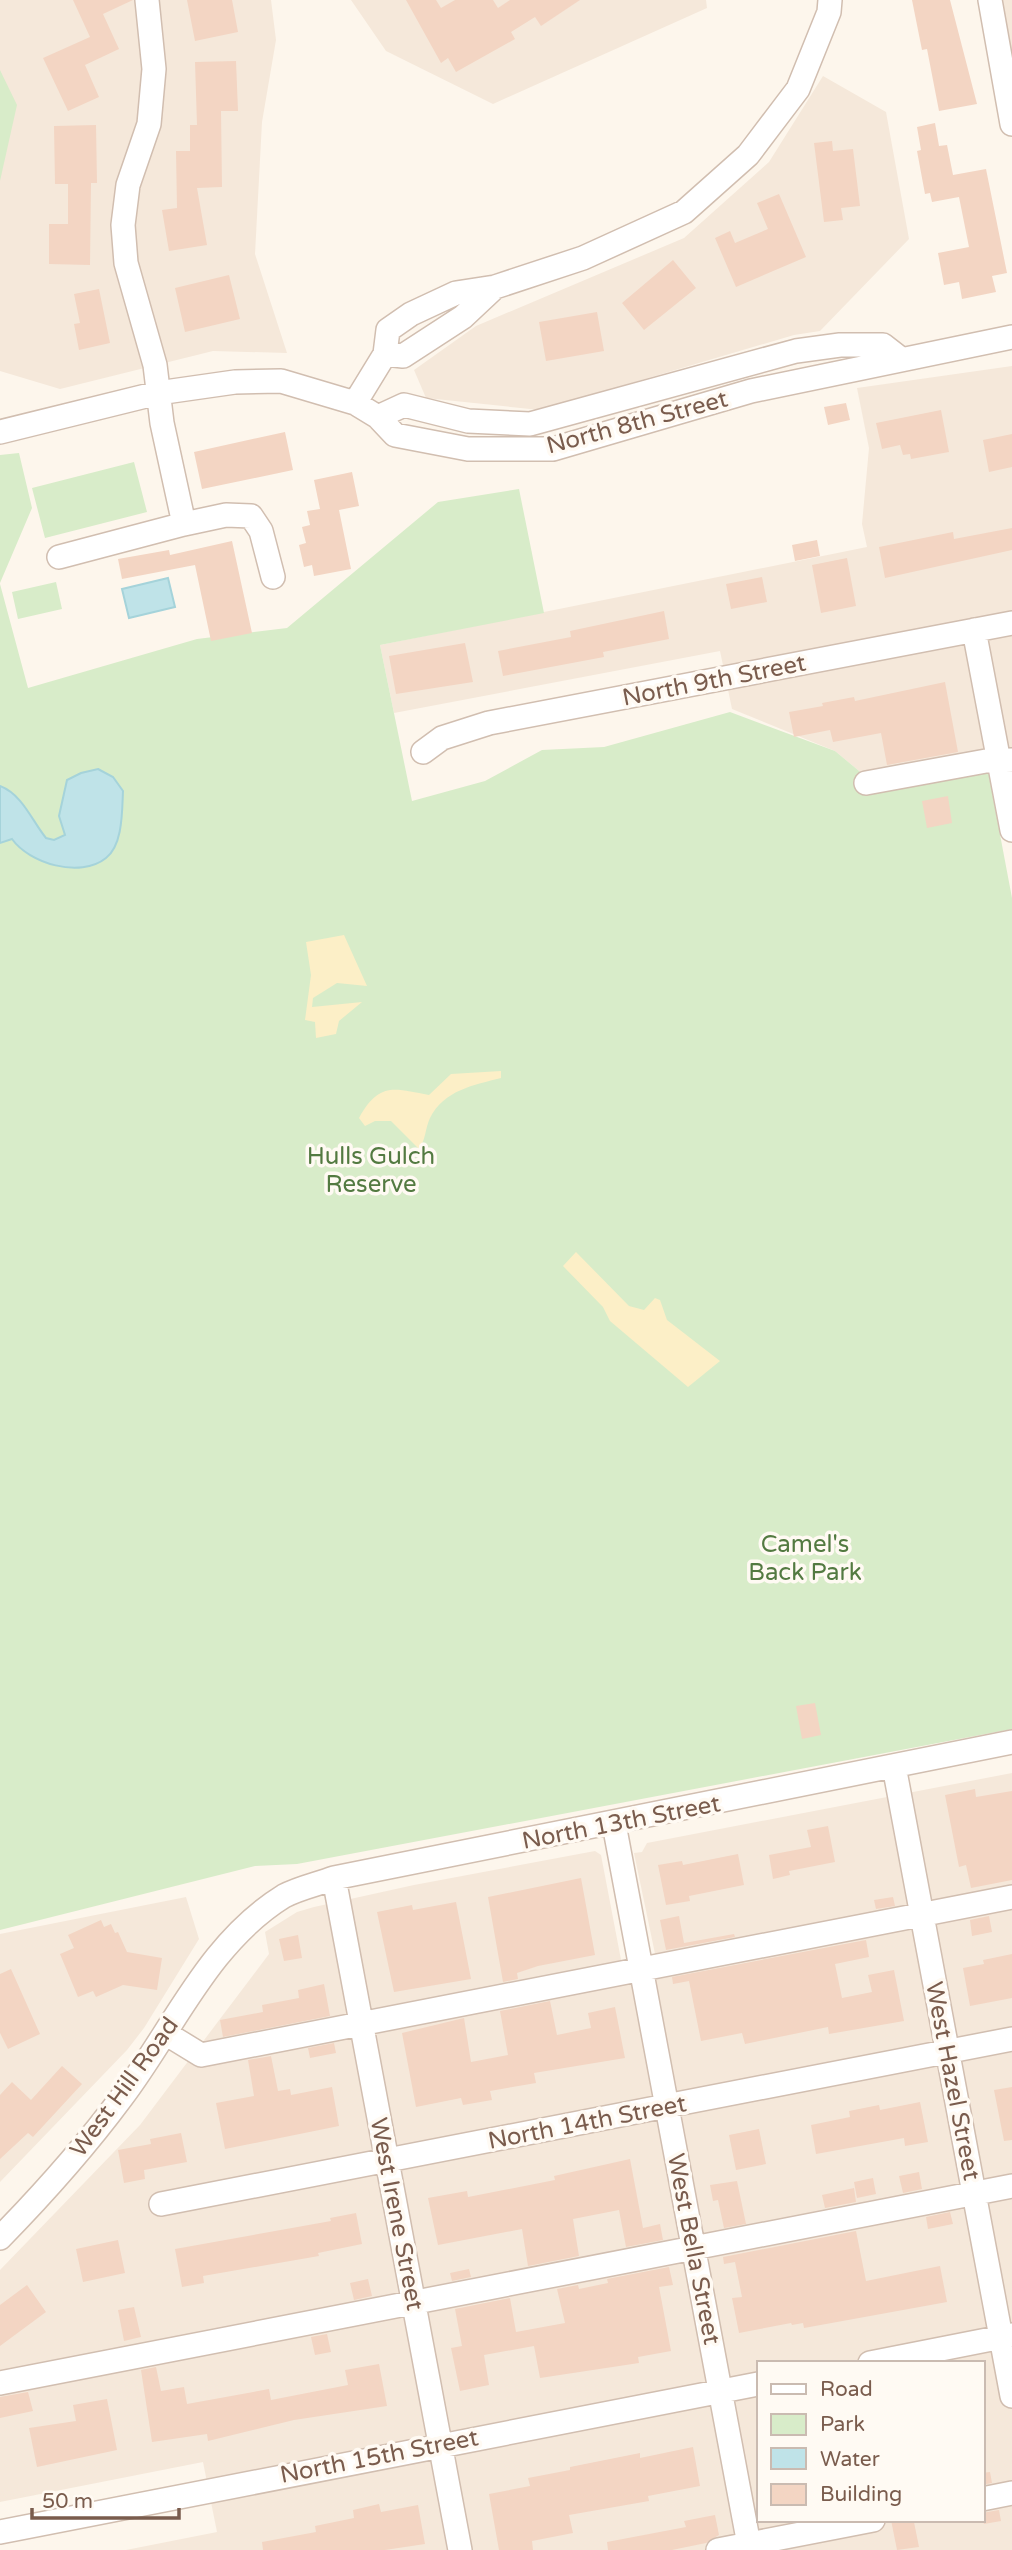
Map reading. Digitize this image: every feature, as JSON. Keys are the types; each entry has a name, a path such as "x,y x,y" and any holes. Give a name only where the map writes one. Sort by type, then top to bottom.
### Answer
{"street":[{"path":"147,0 155,69 150,110 128,185 123,225 126,263 155,365 162,423 184,524"},
{"path":"355,403 385,354 388,331 411,314 456,293 495,288 583,258 684,212 748,155 798,89 829,12 830,0"},
{"path":"990,0 1004,37 1012,124"},
{"path":"385,354 403,356 463,317 495,288"},
{"name":"North 8th Street","path":"0,432 158,393 234,382 281,381 355,403 379,417 395,435 468,449 554,450 751,391 1012,337"},
{"name":"North 8th Street","path":"379,417 404,405 468,421 530,424 796,351 840,345 883,345 901,359"},
{"path":"60,557 184,524 226,516 251,516 261,531 273,577"},
{"name":"North 9th Street","path":"423,752 442,738 489,723 1012,623"},
{"path":"974,630 1006,760 1012,830"},
{"path":"866,783 986,761 1006,760"},
{"name":"North 13th Street","path":"241,1929 287,1895 334,1878 614,1824 1012,1742"},
{"name":"West Hazel Street","path":"894,1766 974,2193 1006,2336 1012,2396"},
{"name":"West Bella Street","path":"614,1824 750,2547"},
{"name":"West Irene Street","path":"334,1878 460,2550"},
{"path":"165,2033 201,2055 1012,1898"},
{"name":"West Hill Road","path":"0,2238 42,2195 122,2098 222,1948 241,1929"},
{"name":"North 14th Street","path":"161,2204 1012,2039"},
{"path":"0,2383 1012,2186"},
{"path":"880,2361 1006,2336"},
{"name":"North 15th Street","path":"0,2532 757,2384"},
{"path":"984,2499 1012,2493"},
{"path":"718,2550 750,2547 864,2522"}],"shaded area":[{"path":"0,0 271,0 276,40 262,122 255,254 287,353 213,351 60,389 0,371"},
{"path":"351,0 706,0 707,8 493,104 386,51"},
{"path":"1002,0 1012,0 1012,53"},
{"path":"823,76 886,112 909,239 820,331 794,335 540,410 426,398 414,370 476,326 684,238 769,162"},
{"path":"1012,366 1012,759 882,790 835,751 732,709 720,651 394,713 380,645 867,547 862,524 869,448 857,388"},
{"path":"1012,1773 1012,2550 126,2550 217,2532 203,2462 0,2502 0,2270 140,2125 269,1954 265,1932 297,1912 314,1907 595,1851 601,1855 622,1965 659,1973 634,1853 642,1852 647,1843"},
{"path":"186,1897 199,1939 144,2028 127,2050 0,2182 0,1934"}],"green space":[{"path":"0,70 17,105 0,181"},
{"path":"19,453 32,508 0,583 0,455"},
{"path":"134,462 147,512 45,538 32,488"},
{"name":"Hulls Gulch Reserve","path":"519,489 544,613 380,645 412,801 485,781 542,750 604,747 730,712 835,751 882,790 988,771 1012,898 1012,1729 297,1864 255,1866 0,1930 0,584 28,688 197,639 287,628 438,502"},
{"path":"56,582 62,609 18,619 12,592"}],"sand":[{"path":"344,935 367,986 337,983 313,998 312,1007 362,1002 339,1021 336,1034 316,1038 315,1022 305,1020 311,975 306,942"},
{"path":"501,1071 501,1078 461,1090 443,1101 430,1118 419,1149 391,1121 375,1121 365,1126 359,1118 373,1098 388,1090 429,1095 451,1074"},
{"path":"576,1252 629,1306 644,1310 655,1298 660,1300 667,1320 720,1361 688,1387 610,1321 603,1307 563,1266"}],"water":[{"path":"168,578 175,607 129,618 122,589"},
{"path":"98,769 113,777 123,791 119,836 112,852 106,858 95,864 69,868 30,855 12,839 0,843 0,786 21,802 46,838 54,840 65,835 59,816 67,780"}],"building":[{"path":"73,0 133,0 103,14 119,49 85,65 99,97 68,111 43,58 90,37"},
{"path":"187,0 232,0 238,32 195,41"},
{"path":"406,0 436,0 441,8 455,0 493,0 498,8 510,0 580,0 541,26 535,17 511,32 515,39 456,72 448,58 441,63"},
{"path":"912,0 950,0 977,104 939,111 927,49 922,50"},
{"path":"236,61 238,111 221,111 222,187 197,188 207,245 169,251 162,210 177,208 176,151 190,151 190,125 197,125 195,62"},
{"path":"935,123 939,146 947,145 953,175 986,169 1007,273 992,276 996,292 962,299 959,282 944,285 938,253 969,247 959,197 932,202 930,193 925,194 917,151 921,150 917,127"},
{"path":"96,125 97,183 91,183 90,265 49,264 49,224 68,224 68,184 55,184 54,126"},
{"path":"832,141 833,151 853,149 860,206 841,208 843,220 824,222 814,143"},
{"path":"779,194 806,257 736,287 715,238 730,231 735,243 768,229 757,203"},
{"path":"673,260 696,288 644,330 622,303"},
{"path":"229,275 240,319 185,332 175,288"},
{"path":"99,289 110,343 79,350 74,324 80,323 74,294"},
{"path":"597,312 604,351 546,361 539,322"},
{"path":"846,403 850,420 828,425 824,407"},
{"path":"941,410 949,452 911,459 910,454 903,455 900,445 882,449 876,423"},
{"path":"285,432 293,470 202,489 194,452"},
{"path":"1012,434 1012,467 989,472 983,440"},
{"path":"352,472 359,506 339,510 351,569 314,576 312,565 304,567 299,545 306,543 302,527 310,525 307,511 320,509 314,480"},
{"path":"1012,528 1012,550 885,578 879,547 953,532 954,539"},
{"path":"817,540 820,556 795,561 792,545"},
{"path":"232,541 252,633 211,641 195,565 122,579 118,559 169,550 170,555"},
{"path":"847,558 856,606 821,613 812,565"},
{"path":"762,577 767,602 731,609 726,584"},
{"path":"664,611 669,639 603,652 604,657 503,676 498,651 571,637 570,631"},
{"path":"465,643 473,682 396,694 389,656"},
{"path":"945,682 958,752 887,765 881,733 833,742 830,730 794,737 789,712 823,706 822,703 854,697 855,701"},
{"path":"948,796 952,823 927,828 922,801"},
{"path":"815,1703 821,1735 802,1739 796,1706"},
{"path":"975,1789 976,1797 1012,1791 1012,1880 971,1888 966,1865 959,1867 945,1795"},
{"path":"828,1826 835,1862 789,1871 790,1875 773,1879 769,1855 811,1847 807,1830"},
{"path":"738,1854 744,1885 689,1896 690,1901 666,1905 658,1865 682,1861 683,1865"},
{"path":"581,1878 595,1955 538,1966 517,1973 518,1979 503,1982 488,1897"},
{"path":"893,1897 895,1906 876,1909 874,1900"},
{"path":"456,1902 471,1979 394,1992 377,1912 412,1905 413,1910"},
{"path":"679,1916 684,1943 734,1934 735,1937 666,1950 660,1920"},
{"path":"989,1916 992,1932 972,1936 970,1920"},
{"path":"101,1920 104,1927 111,1924 115,1933 118,1932 127,1952 162,1958 157,1990 123,1985 96,1997 93,1991 78,1997 60,1954 74,1948 68,1935"},
{"path":"298,1935 302,1958 284,1961 279,1939"},
{"path":"866,1940 869,1957 835,1964 842,1998 872,1992 868,1975 894,1970 904,2021 829,2034 828,2027 745,2044 742,2033 701,2041 689,1981 673,1984 672,1977"},
{"path":"1012,1954 1012,1998 970,2006 963,1968 984,1964 983,1960"},
{"path":"11,1969 40,2034 8,2049 0,2033 0,1974"},
{"path":"324,1984 330,2016 223,2037 220,2020 263,2012 262,2005 299,1998 298,1990"},
{"path":"550,2001 557,2035 591,2028 588,2013 615,2007 625,2058 534,2073 536,2083 490,2091 492,2100 463,2105 461,2098 416,2107 402,2033 464,2018 471,2062 508,2055 500,2011"},
{"path":"334,2043 336,2053 310,2058 308,2048"},
{"path":"271,2056 278,2091 290,2089 291,2095 332,2087 339,2126 225,2149 216,2103 254,2096 248,2060"},
{"path":"62,2066 82,2084 33,2137 28,2133 0,2159 0,2095 12,2082 31,2100"},
{"path":"1012,2087 1012,2140 1004,2141 994,2090"},
{"path":"920,2102 928,2142 905,2146 904,2138 816,2154 811,2125 850,2117 849,2111 879,2105 880,2110"},
{"path":"759,2129 766,2164 736,2170 729,2135"},
{"path":"181,2133 187,2162 144,2170 145,2179 124,2183 118,2150 151,2144 150,2139"},
{"path":"630,2159 643,2228 660,2224 663,2240 626,2247 619,2210 573,2219 579,2256 528,2266 522,2229 438,2245 428,2198 467,2191 468,2197 555,2180 554,2176"},
{"path":"919,2172 922,2189 903,2193 899,2176"},
{"path":"873,2178 876,2194 857,2198 854,2182"},
{"path":"737,2181 746,2224 724,2228 718,2200 713,2201 710,2185"},
{"path":"854,2188 856,2202 825,2208 822,2195"},
{"path":"950,2212 953,2224 928,2229 926,2217"},
{"path":"356,2213 362,2244 318,2253 319,2256 203,2276 204,2283 182,2287 175,2249 331,2221 330,2218"},
{"path":"856,2231 866,2281 940,2266 947,2302 804,2328 803,2323 791,2323 739,2333 732,2298 742,2297 735,2262 724,2264 723,2257"},
{"path":"118,2240 125,2273 83,2282 76,2249"},
{"path":"669,2267 673,2285 659,2287 671,2351 638,2357 639,2363 540,2378 534,2346 484,2355 489,2385 460,2391 451,2348 462,2346 455,2309 510,2298 516,2332 565,2323 557,2289 578,2285 579,2289 608,2283 607,2279"},
{"path":"469,2269 471,2277 452,2281 450,2273"},
{"path":"368,2279 372,2296 354,2300 350,2283"},
{"path":"27,2285 46,2312 0,2346 0,2305"},
{"path":"134,2307 141,2337 124,2341 118,2310"},
{"path":"327,2334 331,2352 315,2355 311,2337"},
{"path":"379,2364 387,2406 294,2420 208,2441 207,2434 152,2442 141,2370 156,2367 161,2391 184,2387 187,2404 269,2389 271,2400 348,2385 345,2370"},
{"path":"28,2392 33,2411 0,2418 0,2397"},
{"path":"107,2399 117,2450 37,2467 29,2428 76,2421 73,2405"},
{"path":"693,2447 700,2486 648,2496 649,2501 569,2515 573,2533 532,2541 533,2550 499,2550 489,2494 530,2486 528,2478 570,2470 570,2467 640,2453 640,2458"},
{"path":"990,2472 992,2483 984,2485 984,2473"},
{"path":"379,2504 381,2512 418,2505 425,2544 385,2550 263,2550 262,2542 316,2532 315,2526 354,2518 353,2510"},
{"path":"999,2510 1001,2521 984,2524 984,2513"},
{"path":"715,2515 719,2535 706,2543 672,2550 608,2550 607,2542 686,2527 684,2521"},
{"path":"891,2522 914,2522 919,2547 897,2550"}],"park label":[{"name":"Camel's Back Park","path":"805,1558"}]}
